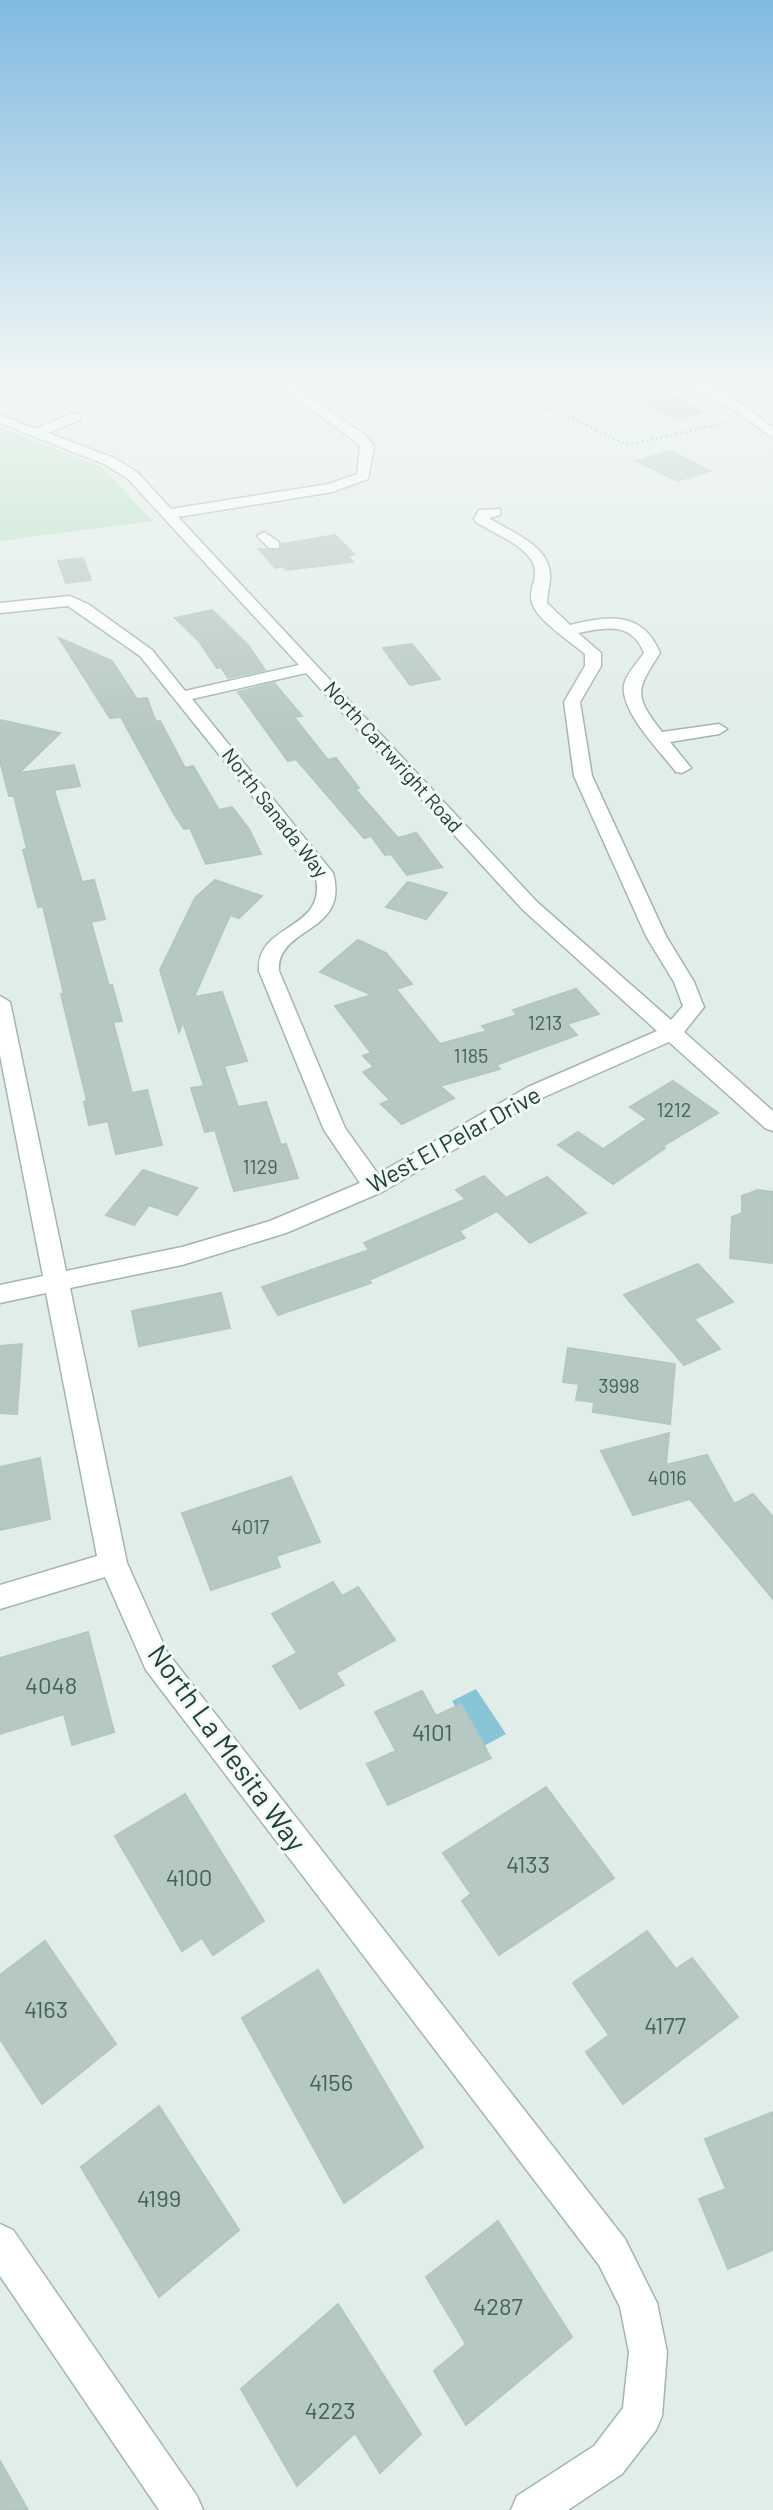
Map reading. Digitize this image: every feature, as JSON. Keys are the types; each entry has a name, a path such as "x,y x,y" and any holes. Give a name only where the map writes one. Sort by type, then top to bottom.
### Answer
{"street":[{"name":"North Cartwright Road","path":"155,499 530,906 773,1123"},
{"path":"169,514 262,499"},
{"path":"495,512 484,513 481,519 527,547 538,560 544,575 539,603 593,653 593,666 572,702 583,776 656,936 684,982 694,1007 671,1033"},
{"name":"North Sanada Way","path":"0,608 40,601 70,601 146,653 324,873 331,888 326,906 279,944 269,962 271,981 335,1130 374,1186"},
{"path":"566,631 600,623 623,623 639,629 650,642 652,653 632,684 633,697 639,712 682,768"},
{"path":"183,696 311,667"},
{"path":"659,738 719,729"},
{"name":"North La Mesita Way","path":"0,1002 113,1563 156,1661 612,2252 638,2303 648,2352 642,2416 608,2460 531,2510"},
{"name":"West El Pelar Drive","path":"0,1294 182,1256 264,1231 374,1186 536,1092 671,1033"},
{"path":"0,1597 113,1563"},
{"path":"0,2243 183,2510"}],"green space":[{"path":"0,499 132,499 153,521 0,541"}],"water":[{"path":"476,1689 506,1734 482,1747 452,1701"}],"building":[{"path":"335,535 354,554 348,556 353,562 286,570 283,566 275,568 259,549 279,551 282,544"},
{"path":"83,558 91,580 66,583 58,561"},
{"path":"212,610 248,645 265,670 228,678 221,667 217,668 199,641 175,618"},
{"path":"59,638 112,661 137,699 147,698 156,722 160,721 185,768 193,766 219,810 232,807 249,829 261,854 206,864 190,828 184,829 174,814 121,717 110,718"},
{"path":"412,644 440,679 410,685 383,648"},
{"path":"274,683 302,716 294,717 328,760 336,758 359,788 355,789 398,838 416,833 442,867 407,875 391,854 385,855 371,836 364,838 296,759 288,761 238,692"},
{"path":"0,720 60,733 19,773 74,765 80,786 54,790 82,882 94,880 105,919 91,922 122,1021 113,1022 132,1093 147,1090 162,1145 116,1154 108,1121 89,1125 84,1102 87,1101 43,906 38,907 23,850 27,849 14,796 9,796 0,761"},
{"path":"215,880 262,896 239,918 230,915 194,997 222,992 247,1061 224,1066 238,1107 266,1102 281,1145 286,1144 298,1178 234,1191 215,1130 205,1132 191,1088 204,1086 183,1022 179,1032 160,970 195,898"},
{"path":"408,882 447,893 426,919 386,907"},
{"path":"358,940 386,953 412,984 396,989 440,1044 487,1031 482,1026 517,1015 513,1010 576,989 599,1014 567,1024 577,1035 496,1065 500,1069 440,1086 454,1098 402,1124 381,1104 390,1100 363,1072 374,1067 363,1056 371,1053 335,1006 372,995 320,972"},
{"path":"673,1081 718,1113 663,1146 665,1148 613,1184 558,1145 578,1132 603,1149 647,1119 630,1107"},
{"path":"143,1170 197,1188 177,1215 149,1205 134,1225 106,1215"},
{"path":"484,1176 506,1198 547,1177 586,1213 530,1243 497,1211 459,1231 465,1238 369,1280 371,1283 278,1315 262,1287 369,1250 364,1243 466,1199 456,1190"},
{"path":"758,1190 773,1192 773,1263 730,1258 732,1217 742,1213 742,1196"},
{"path":"698,1264 733,1302 694,1319 720,1349 684,1365 624,1295"},
{"path":"221,1293 230,1328 139,1346 132,1311"},
{"path":"22,1344 17,1414 0,1413 0,1346"},
{"path":"568,1348 675,1364 670,1424 593,1412 594,1402 576,1400 579,1384 563,1382"},
{"path":"669,1433 666,1465 707,1455 734,1504 753,1494 773,1517 773,1599 690,1499 633,1515 601,1451"},
{"path":"40,1458 50,1519 0,1530 0,1467"},
{"path":"291,1477 320,1542 276,1556 280,1567 211,1590 182,1513"},
{"path":"333,1582 342,1596 358,1587 395,1640 336,1673 344,1685 300,1709 273,1666 297,1653 272,1614"},
{"path":"88,1632 114,1732 72,1745 64,1714 0,1734 0,1658"},
{"path":"422,1691 436,1716 461,1704 491,1758 388,1805 367,1764 396,1751 375,1712"},
{"path":"546,1787 614,1878 499,1955 462,1901 471,1894 443,1853"},
{"path":"185,1794 264,1921 213,1955 202,1938 182,1951 115,1836"},
{"path":"647,1931 676,1969 692,1958 738,2017 623,2104 586,2052 609,2035 573,1983"},
{"path":"45,1941 116,2044 42,2104 0,2039 0,1975"},
{"path":"318,1970 423,2147 344,2203 242,2018"},
{"path":"159,2106 239,2230 159,2297 81,2167"},
{"path":"773,2112 773,2250 728,2269 699,2199 726,2189 705,2139"},
{"path":"498,2221 572,2337 466,2425 434,2371 466,2344 426,2277"},
{"path":"338,2304 421,2434 380,2473 355,2433 297,2486 241,2389"},
{"path":"0,2461 28,2510 0,2510"}]}
